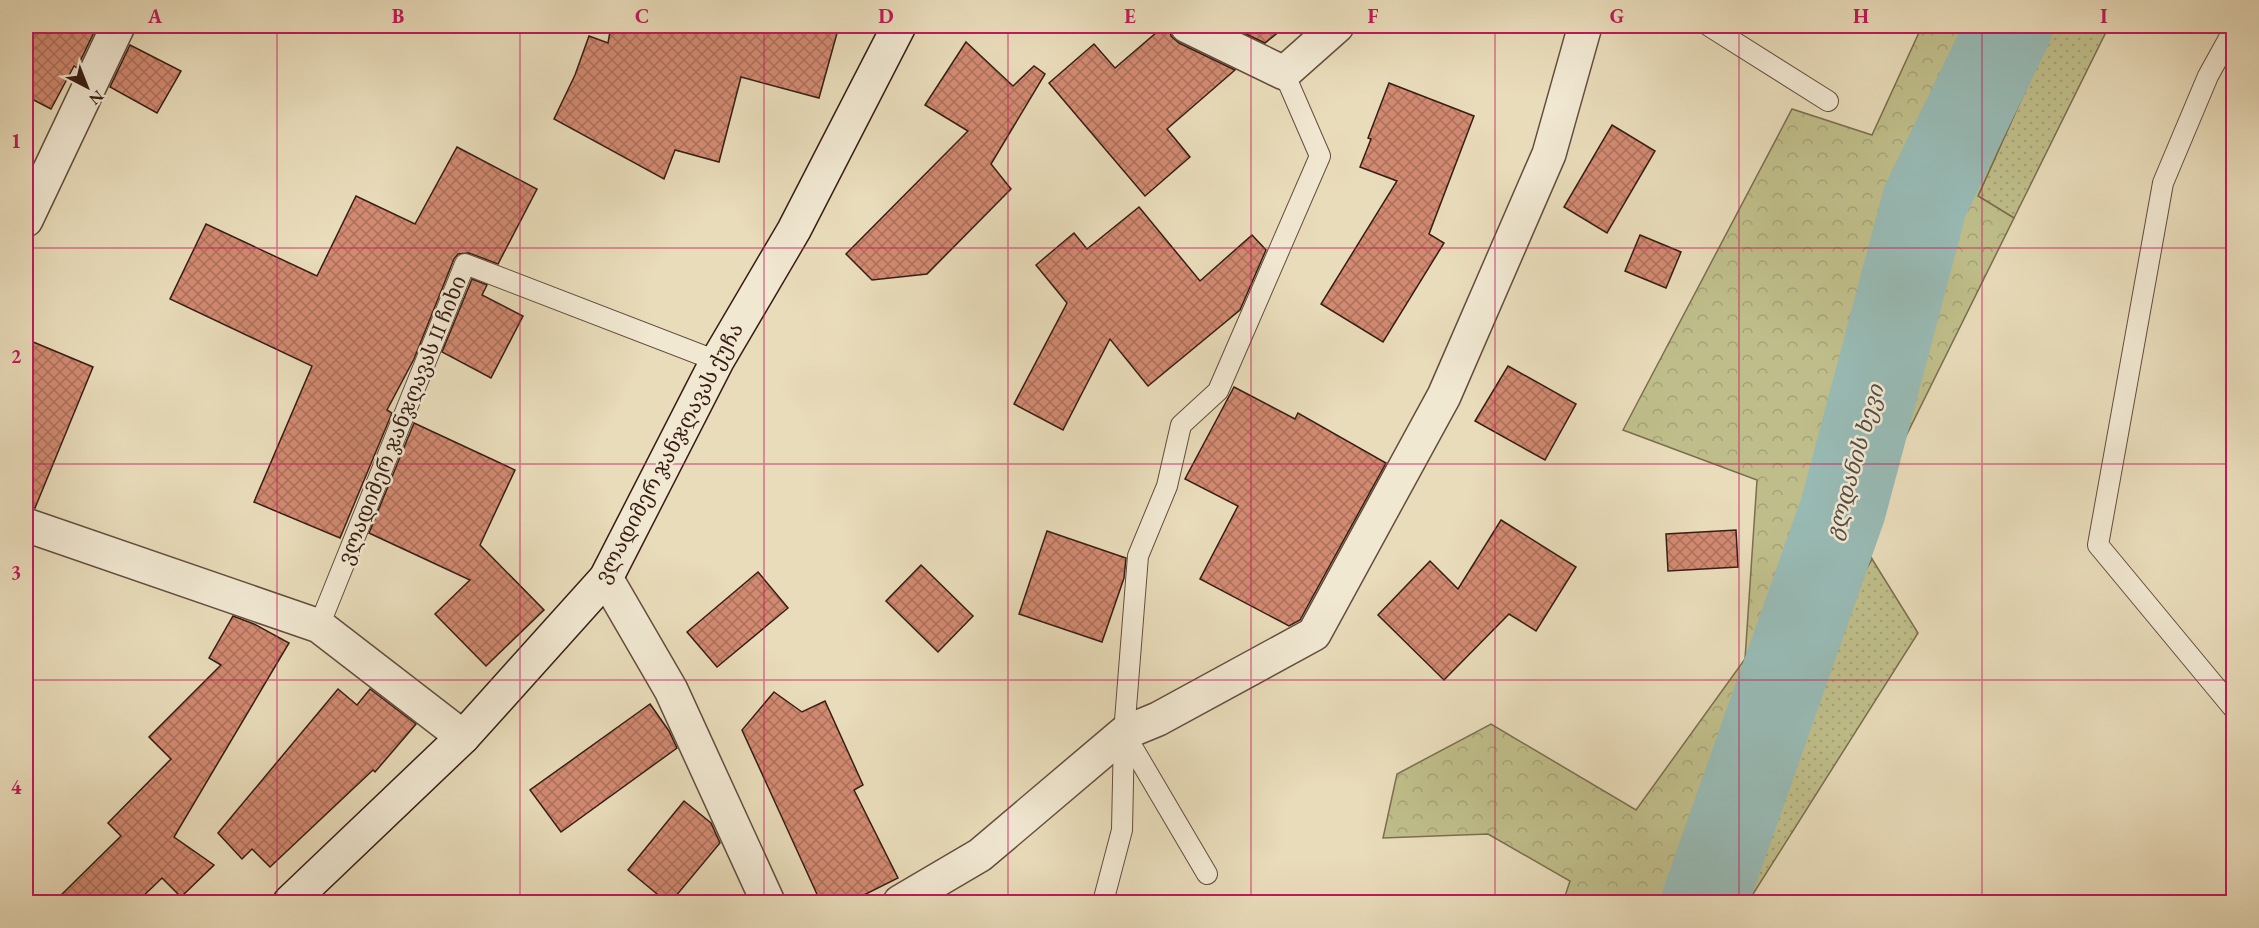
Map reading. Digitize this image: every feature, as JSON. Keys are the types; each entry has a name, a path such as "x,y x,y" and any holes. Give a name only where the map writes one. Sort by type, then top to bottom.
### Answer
{"street":[{"path":"26,220 118,26"},
{"name":"ვლადიმერ ჯანჯღავას ქუჩა","path":"290,903 462,737 606,578 717,361 794,230 899,26"},
{"path":"1186,26 1284,73 1337,26"},
{"path":"900,903 980,855 1124,733 1158,719 1314,634 1444,396 1549,154 1585,26"},
{"path":"26,525 319,626 462,737"},
{"path":"606,578 671,690 768,903"}],"lane":[{"path":"1709,26 1828,102"},
{"path":"2234,29 2208,76 2163,183 2098,545 2234,709"},
{"path":"1103,903 1122,830 1124,733 1138,556 1167,486 1181,425 1218,391 1320,156 1284,73"},
{"name":"ვლადიმერ ჯანჯღავას II ჩიხი","path":"319,626 465,264 717,361"},
{"path":"1124,733 1207,874"}],"green space":[{"path":"1922,26 2054,26 1978,196 2014,218 1857,535 1872,559 1808,669 1686,835 1670,902 1563,902 1570,881 1488,834 1383,838 1397,774 1491,724 1636,810 1745,659 1757,480 1623,430 1792,109 1872,135"},
{"path":"2054,26 2109,26 2014,218 1978,196"},
{"path":"1872,559 1918,633 1748,902 1670,902 1686,835 1808,669"}],"building":[{"path":"26,26 95,26 96,28 77,68 74,66 51,109 26,96"},
{"path":"611,26 839,26 819,98 741,77 719,162 675,150 664,179 554,119 575,75 589,36 608,43"},
{"path":"1164,26 1169,26 1171,36 1179,43 1235,70 1167,129 1190,157 1145,196 1049,83 1094,44 1115,68"},
{"path":"1229,26 1286,26 1265,43"},
{"path":"966,42 1013,86 1034,66 1045,74 991,164 1011,189 927,274 872,280 846,254 968,131 925,105"},
{"path":"130,45 181,71 157,113 110,87"},
{"path":"1389,83 1474,116 1429,234 1444,243 1383,342 1321,304 1397,181 1360,167 1371,139 1368,138"},
{"path":"1612,125 1655,151 1607,233 1564,207"},
{"path":"457,147 537,189 498,264 469,253 458,254 454,259 414,359 387,410 392,413 340,538 254,502 312,366 170,299 206,224 317,276 356,196 415,224"},
{"path":"1139,207 1200,281 1252,235 1266,250 1240,310 1148,386 1110,339 1063,430 1014,404 1067,303 1036,265 1074,233 1087,249"},
{"path":"1640,235 1681,252 1666,288 1625,271"},
{"path":"472,279 487,285 482,295 523,316 491,378 442,352"},
{"path":"26,339 93,367 35,508 26,507"},
{"path":"1508,366 1576,404 1545,460 1475,421"},
{"path":"1234,387 1295,419 1298,413 1386,463 1300,620 1289,626 1200,579 1238,506 1185,479"},
{"path":"414,423 515,470 480,545 544,610 486,666 435,614 470,580 369,533"},
{"path":"1501,520 1576,567 1536,631 1509,614 1444,680 1378,615 1430,561 1458,589"},
{"path":"1736,530 1738,567 1668,571 1666,534"},
{"path":"1047,531 1126,558 1124,578 1102,642 1019,614"},
{"path":"921,565 973,616 938,652 886,601"},
{"path":"758,572 788,608 717,667 687,632"},
{"path":"233,616 254,624 289,643 174,837 214,865 181,897 162,878 136,903 53,903 121,836 108,823 171,759 149,737 221,665 209,658"},
{"path":"338,689 357,705 370,689 416,724 375,772 373,770 270,867 252,849 242,859 218,833"},
{"path":"774,692 802,712 825,701 863,785 854,790 898,878 848,903 821,903 742,730"},
{"path":"650,704 669,731 677,748 561,832 530,790"},
{"path":"684,801 711,823 720,843 668,903 628,870"}],"waterway":[{"name":"გლდანის ხევი","path":"1704,902 1843,509 1925,201 2010,26"}]}
